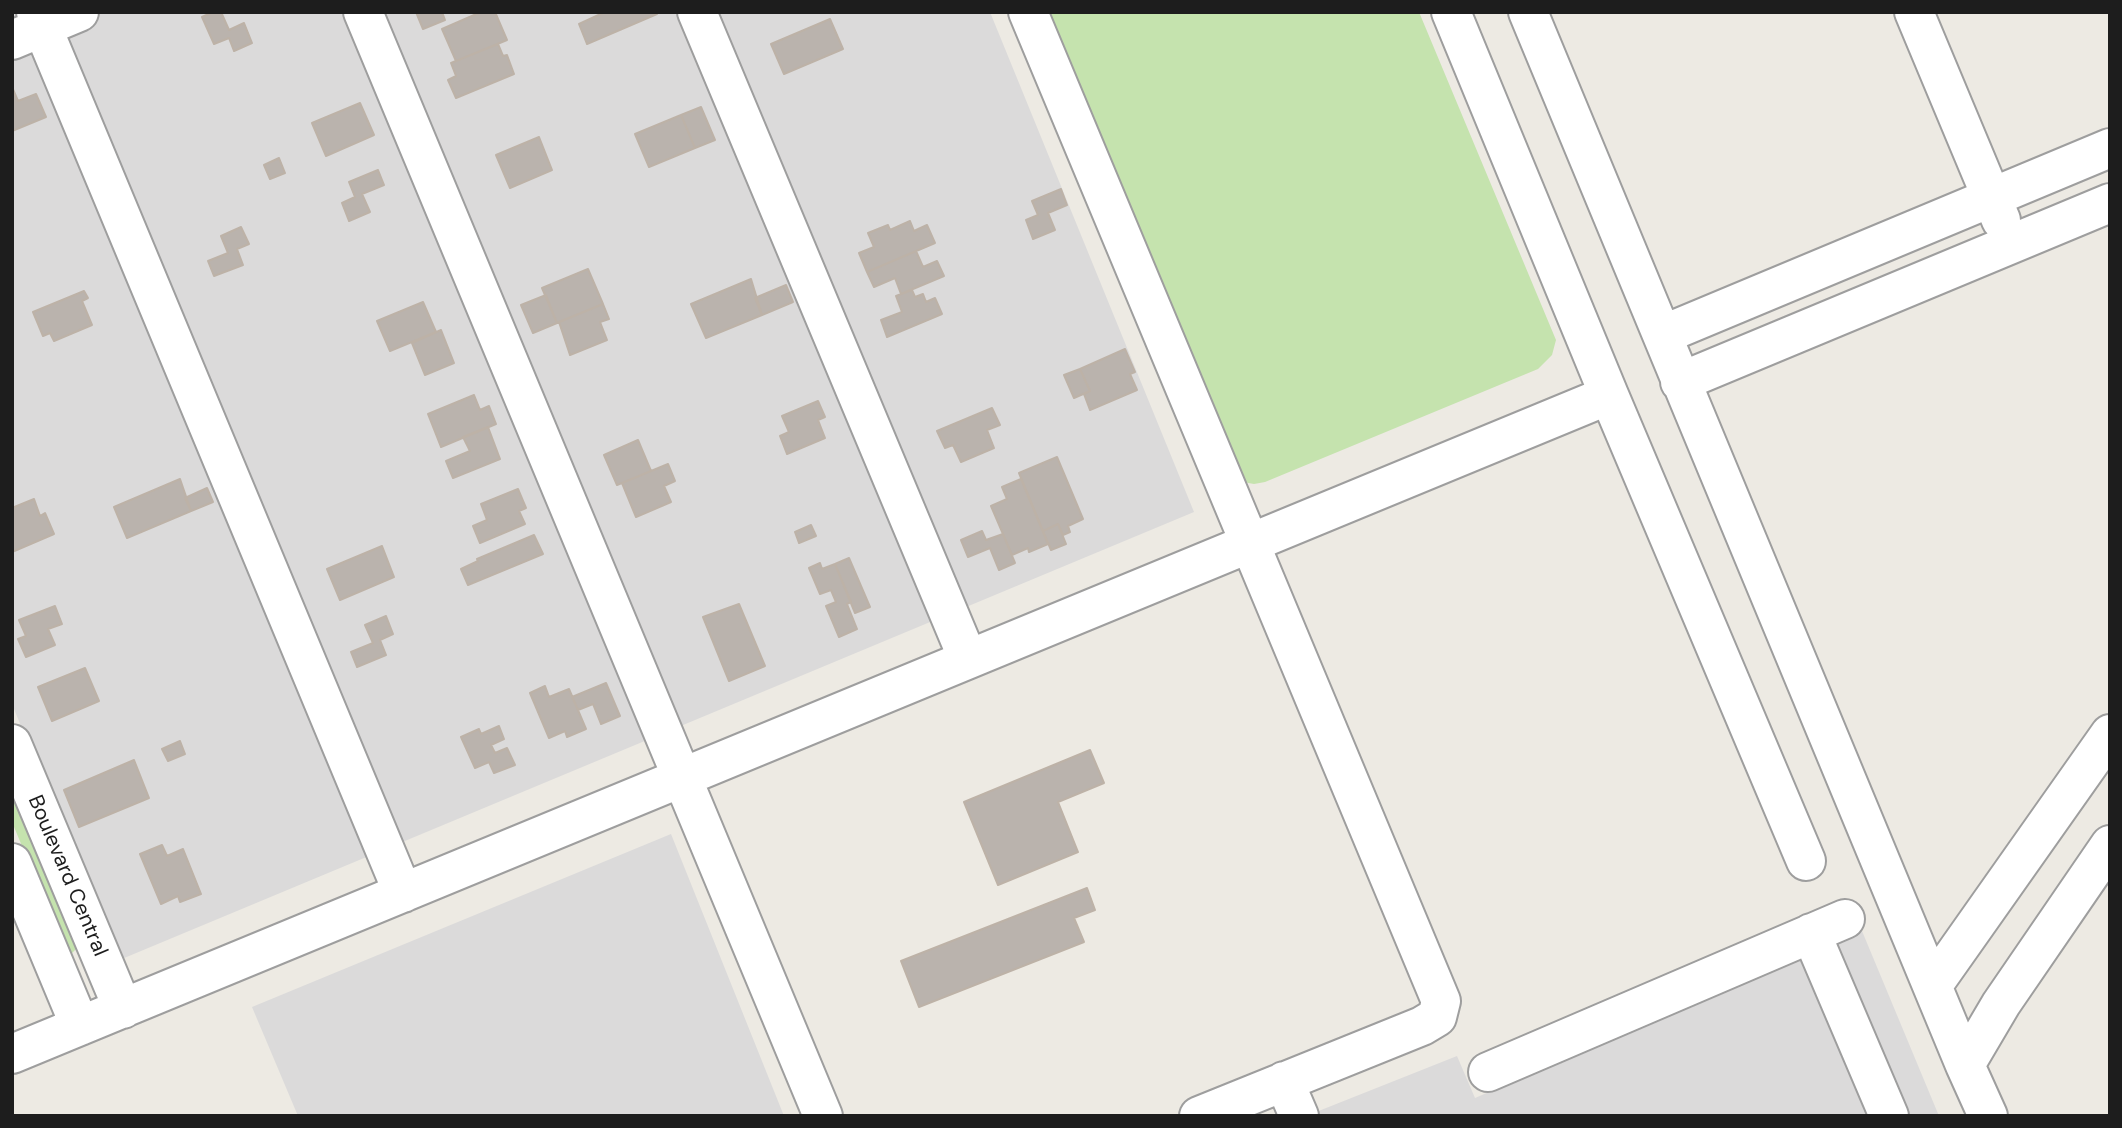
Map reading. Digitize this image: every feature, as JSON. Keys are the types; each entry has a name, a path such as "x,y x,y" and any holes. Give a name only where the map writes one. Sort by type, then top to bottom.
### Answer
{"street":[{"path":"79,12 30,27 403,893"},
{"path":"363,12 823,1116"},
{"path":"697,12 968,659"},
{"path":"1027,12 1441,1001 1437,1017 1422,1026 1199,1116"},
{"path":"1451,12 1806,861"},
{"path":"1528,12 1988,1116"},
{"path":"1914,12 2011,245"},
{"path":"1662,335 2110,148"},
{"path":"1680,382 2110,203"},
{"path":"12,1055 1609,395"},
{"path":"1933,985 2110,734"},
{"name":"Boulevard Central","path":"12,744 123,1009"},
{"path":"1965,1065 2001,1004 2110,845"},
{"path":"12,863 80,1026"},
{"path":"1488,1072 1828,926 1889,1116"},
{"path":"1284,1081 1298,1116"}],"shaded area":[{"path":"12,12 990,12 1194,512 117,961 12,704"},
{"path":"671,834 784,1116 298,1116 252,1007"},
{"path":"1862,931 1939,1116 1306,1116 1457,1056 1475,1098"}],"green space":[{"path":"1038,12 1419,12 1556,340 1552,355 1538,369 1265,482 1243,482"},
{"path":"12,789 77,948 72,953 65,950 12,822"}],"building":[{"path":"221,12 229,30 244,23 252,43 234,51 229,38 214,44 202,17"},
{"path":"416,12 442,12 445,20 423,29"},
{"path":"481,12 495,12 507,40 456,61 442,29"},
{"path":"605,12 657,14 587,44 579,24"},
{"path":"830,19 843,49 784,74 771,44"},
{"path":"498,44 503,56 507,55 514,74 456,98 448,80 456,76 451,63"},
{"path":"12,87 18,101 36,94 46,117 12,131"},
{"path":"360,103 374,135 326,156 312,123"},
{"path":"701,107 715,140 695,148 681,115"},
{"path":"681,115 695,148 649,167 635,134"},
{"path":"539,137 552,170 510,188 496,155"},
{"path":"279,158 285,173 270,179 264,165"},
{"path":"378,170 384,185 362,194 370,212 349,221 342,203 355,197 349,182"},
{"path":"1061,189 1067,205 1048,213 1055,230 1033,239 1026,220 1038,215 1032,201"},
{"path":"910,221 914,231 927,225 935,243 867,272 859,253 874,247 868,233 888,225 890,230"},
{"path":"241,227 249,244 237,249 243,265 214,276 208,261 228,253 221,236"},
{"path":"916,251 923,267 937,261 944,276 901,294 895,278 874,287 867,272"},
{"path":"588,269 603,304 557,323 542,288"},
{"path":"751,279 762,315 706,338 691,304"},
{"path":"786,285 793,302 762,315 755,298"},
{"path":"912,290 915,297 923,294 926,302 935,298 942,314 887,337 881,320 902,312 896,296"},
{"path":"84,291 88,298 82,301 92,325 54,341 50,333 43,336 33,312"},
{"path":"546,295 557,323 533,333 521,305"},
{"path":"423,302 436,332 390,351 377,321"},
{"path":"603,304 609,319 600,322 607,340 570,355 559,322"},
{"path":"441,330 454,363 425,375 412,343"},
{"path":"1125,349 1135,372 1130,374 1137,390 1090,410 1084,394 1090,391 1080,369"},
{"path":"1080,369 1090,391 1074,398 1064,375"},
{"path":"474,395 480,410 489,406 496,424 441,447 428,414"},
{"path":"818,401 825,417 818,420 825,438 787,454 780,436 789,432 782,416"},
{"path":"992,408 1000,425 987,430 994,448 961,462 953,445 945,448 937,431"},
{"path":"488,427 500,459 453,478 446,461 470,451 463,437"},
{"path":"638,440 651,471 617,485 604,455"},
{"path":"1057,457 1083,519 1068,526 1070,532 1063,535 1058,524 1043,531 1019,473"},
{"path":"668,464 675,481 664,486 671,502 636,517 622,483"},
{"path":"180,479 191,511 127,538 114,507"},
{"path":"1021,479 1048,544 1012,555 991,506 1007,499 1002,487"},
{"path":"207,488 213,502 191,511 185,498"},
{"path":"518,489 526,508 519,511 525,524 480,543 473,526 487,520 481,504"},
{"path":"34,499 40,516 45,513 54,534 12,552 12,508"},
{"path":"1058,524 1066,544 1051,550 1043,531"},
{"path":"811,525 816,536 799,543 795,532"},
{"path":"982,531 986,540 1003,534 1015,563 999,570 990,548 968,557 961,540"},
{"path":"534,535 543,554 468,585 461,569 478,561 477,559"},
{"path":"382,546 394,577 340,600 327,569"},
{"path":"849,558 870,607 855,613 835,564"},
{"path":"820,563 822,569 835,564 851,602 847,604 857,629 839,637 826,606 836,602 831,590 820,594 809,568"},
{"path":"739,604 765,666 729,681 703,617"},
{"path":"55,606 62,624 48,629 55,645 26,657 18,639 26,636 19,620"},
{"path":"386,616 393,634 380,640 386,655 357,667 351,652 373,643 365,625"},
{"path":"85,668 99,701 52,721 38,687"},
{"path":"606,683 620,716 601,724 593,704 578,710 572,697"},
{"path":"545,686 549,697 569,689 586,729 567,737 565,731 549,738 530,693"},
{"path":"499,726 504,739 491,745 495,753 507,748 515,765 494,773 489,762 475,768 461,737 479,729 481,734"},
{"path":"180,741 185,754 168,761 162,749"},
{"path":"1090,750 1104,783 1058,802 1078,852 998,885 964,802"},
{"path":"134,760 149,798 79,827 64,790"},
{"path":"162,845 167,856 183,849 201,894 180,902 178,896 161,904 140,854"},
{"path":"1087,888 1095,910 1074,918 1084,942 919,1007 901,961"}]}
